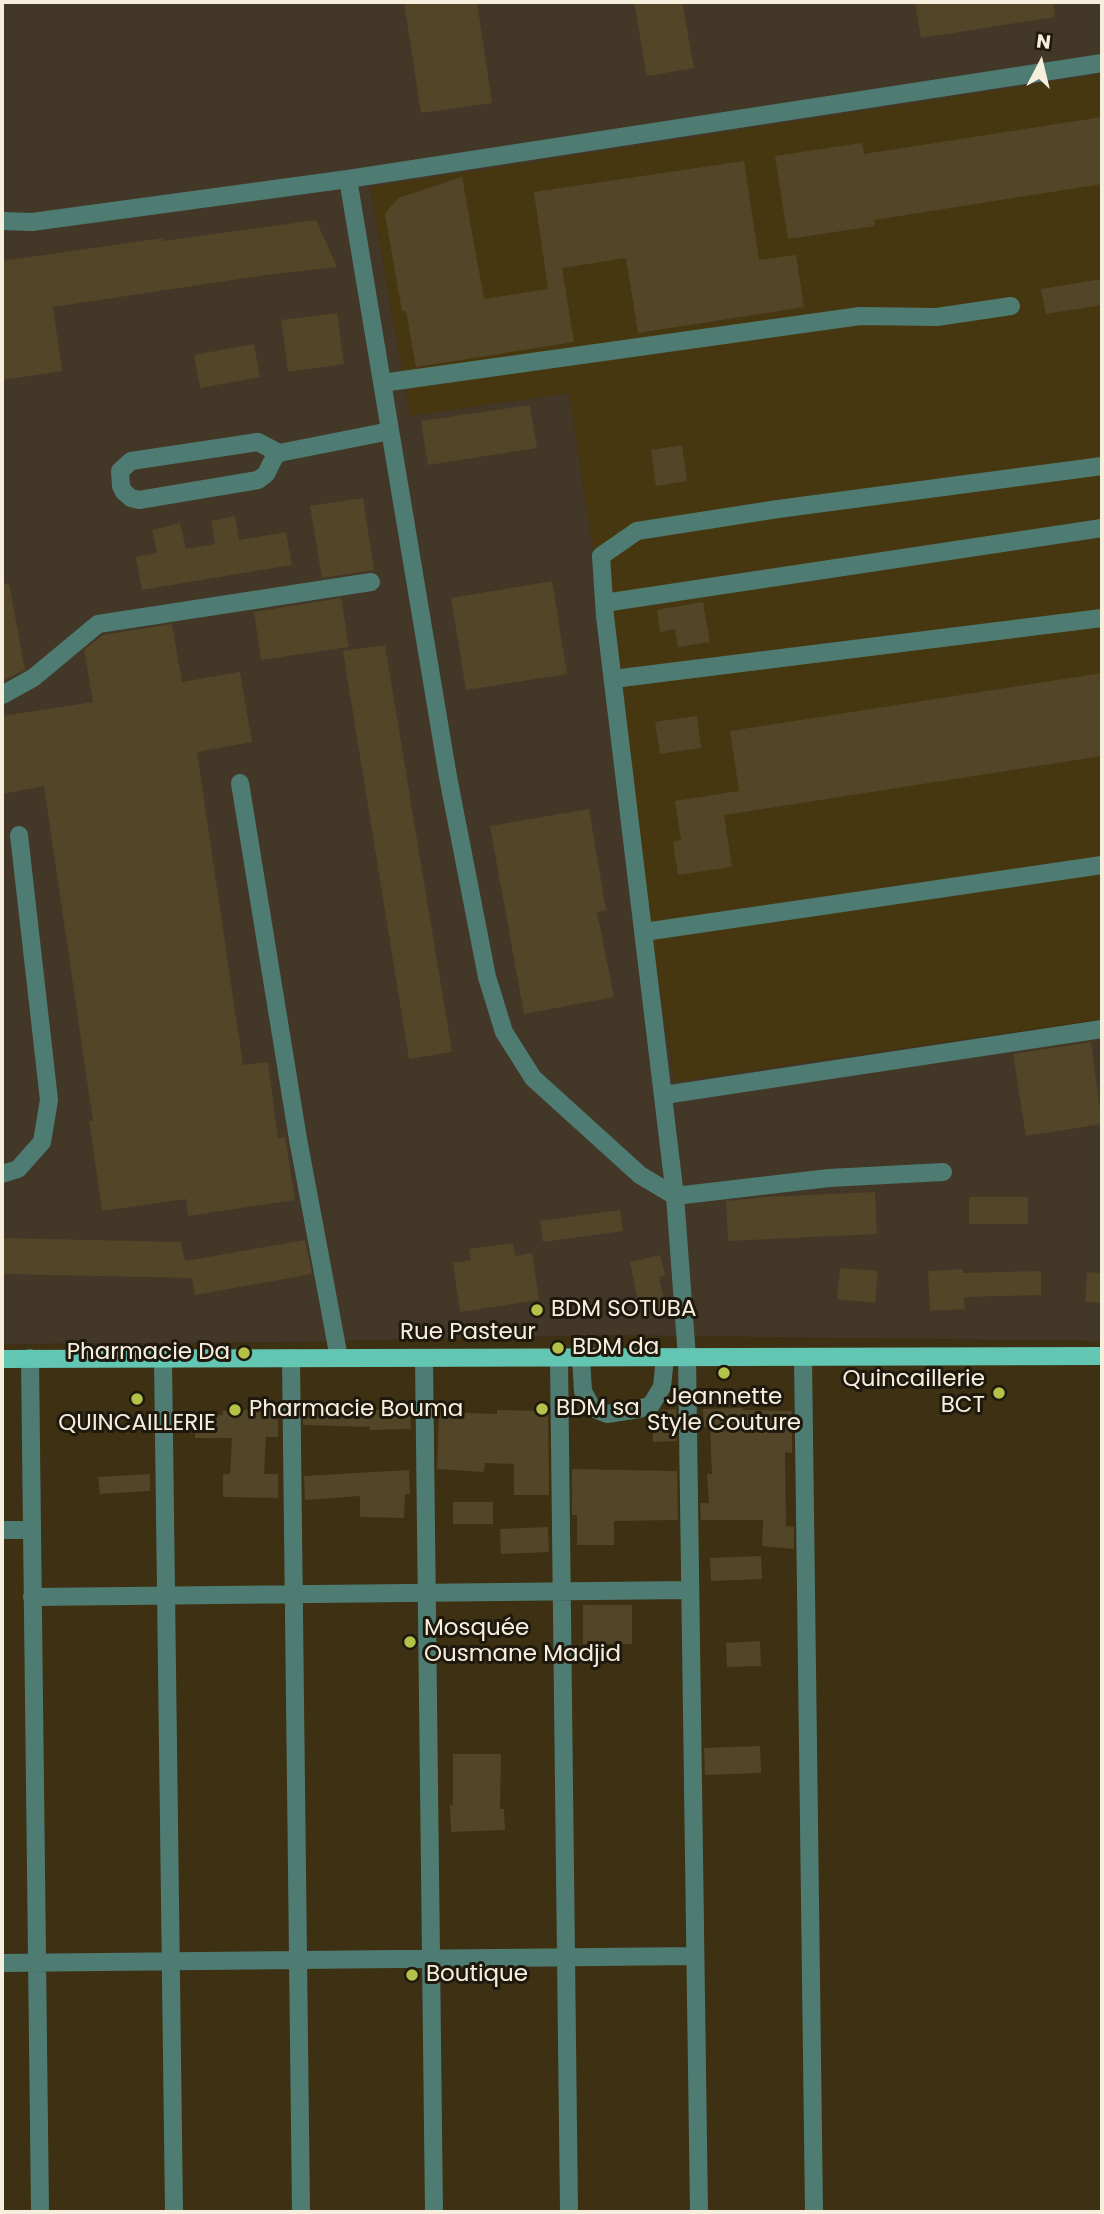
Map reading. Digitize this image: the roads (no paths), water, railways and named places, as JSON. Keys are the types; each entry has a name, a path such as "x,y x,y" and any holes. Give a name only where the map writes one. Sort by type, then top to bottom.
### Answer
{"main road":[{"name":"Rue Pasteur","path":"2,1359 1102,1356"}],"street":[{"path":"2,221 32,222 348,178 1102,63"},
{"path":"348,178 448,777 487,977 504,1032 533,1078 640,1175 675,1196 829,1178 943,1172"},
{"path":"382,383 860,316 937,317 1011,306"},
{"path":"279,453 258,442 131,461 120,471 121,486 131,498 139,500 258,480 266,474 279,453 390,431"},
{"path":"699,2212 687,1357 675,1196 604,603 601,556 637,531 778,509 1102,466"},
{"path":"604,603 1102,528"},
{"path":"2,695 33,678 98,624 372,582"},
{"path":"613,679 1102,618"},
{"path":"240,783 298,1139 339,1358"},
{"path":"2,1174 18,1169 42,1142 49,1100 19,835"},
{"path":"644,932 1102,865"},
{"path":"664,1095 1102,1029"},
{"path":"581,1357 583,1391 592,1408 607,1414 651,1405 662,1387 665,1357"},
{"path":"803,1357 814,2212"},
{"path":"163,1358 174,2212"},
{"path":"291,1358 301,2212"},
{"path":"424,1358 434,2212"},
{"path":"559,1358 569,2212"},
{"path":"30,1359 40,2212"},
{"path":"2,1530 32,1530"},
{"path":"32,1597 690,1590"},
{"path":"2,1963 695,1956"}],"place":[{"name":"BDM SOTUBA","path":"537,1310"},
{"name":"BDM da","path":"558,1348"},
{"name":"Pharmacie Da","path":"244,1353"},
{"name":"Jeannette Style Couture","path":"724,1373"},
{"name":"Quincaillerie BCT","path":"999,1393"},
{"name":"QUINCAILLERIE","path":"137,1399"},
{"name":"BDM sa","path":"542,1409"},
{"name":"Pharmacie Bouma","path":"235,1410"},
{"name":"Mosquée Ousmane Madjid","path":"410,1642"},
{"name":"Boutique","path":"412,1975"}]}
